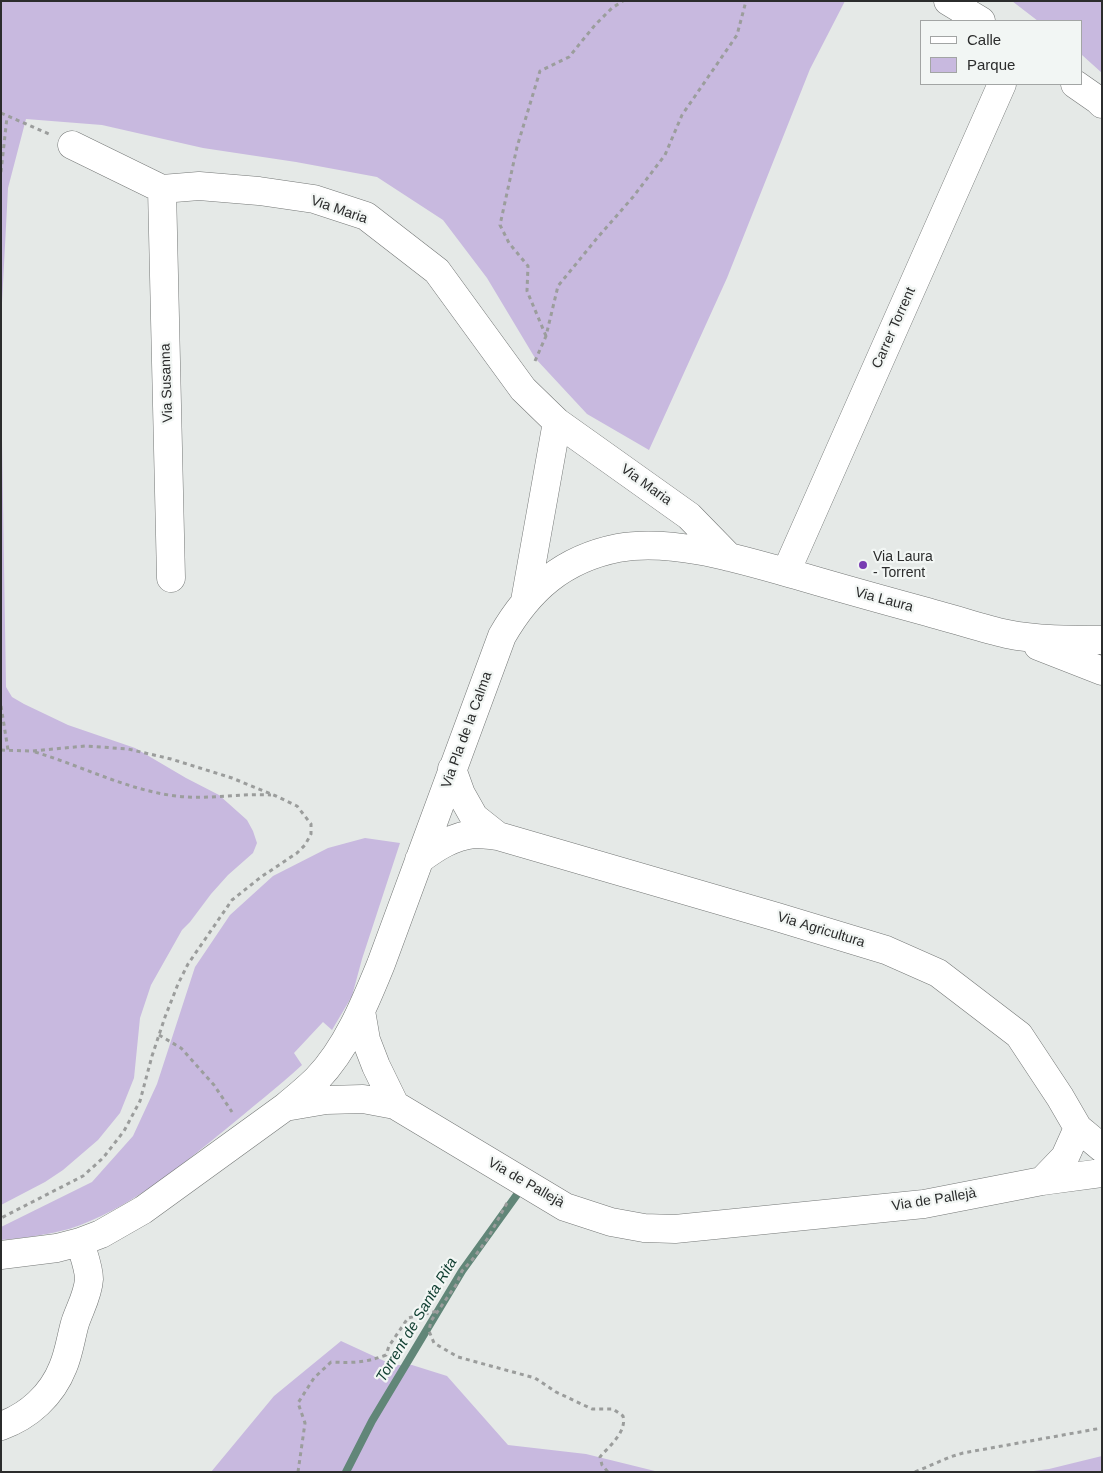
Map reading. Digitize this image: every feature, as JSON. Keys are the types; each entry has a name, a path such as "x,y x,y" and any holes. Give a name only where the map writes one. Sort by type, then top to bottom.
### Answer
{"street":[{"path":"948,1 979,20"},
{"name":"Carrer Torrent","path":"786,572 1002,85"},
{"path":"1076,85 1102,104"},
{"path":"72,145 162,189"},
{"name":"Via Maria","path":"162,189 199,186 259,191 314,199 366,216 437,272 523,390 557,422 689,516 729,556"},
{"name":"Via Susanna","path":"162,189 171,578"},
{"path":"525,601 557,422"},
{"name":"Via Pla de la Calma","path":"285,1108 318,1078 343,1043 362,1011 502,636 525,601 550,578 591,555 619,548 645,545 668,546"},
{"name":"Via Laura","path":"668,546 729,556 1008,634 1075,640 1102,640"},
{"path":"1008,634 1102,671"},
{"name":"Via Agricultura","path":"452,769 461,794 474,817 498,836"},
{"name":"Via Agricultura","path":"419,860 440,845 458,838 474,834 498,836 886,950 938,973 1019,1035 1060,1096 1078,1128 1102,1148"},
{"name":"Via Pla de la Calma","path":"362,1011 366,1040 395,1105"},
{"name":"Via de Pallejà","path":"1,1255 57,1248 102,1234 144,1210 285,1108 326,1100 363,1099 395,1105 565,1207 611,1222 644,1228 675,1229 924,1204 1042,1181 1102,1173"},
{"path":"1042,1181 1065,1157 1078,1128"},
{"path":"1,1426 26,1414 38,1404 57,1380 64,1366 76,1321 86,1296 89,1277 80,1242"}],"path":[{"path":"623,1 612,8 600,20 569,56 540,71 517,147 500,225 509,243 528,266 527,291 546,336 558,286 633,197 665,155 682,115 737,35 746,1"},
{"path":"1,113 72,145"},
{"path":"1,172 7,117"},
{"path":"1,706 8,750"},
{"path":"1,750 32,751 86,746 128,749 202,768 297,806 310,824 311,834 305,845 297,853 260,877 232,900 188,964 178,984 159,1035 140,1101 124,1131 103,1158 83,1176 1,1218"},
{"path":"32,751 126,785 174,796 204,798 249,794 276,796"},
{"path":"159,1035 181,1048 214,1085 248,1134"},
{"path":"519,1180 488,1238 462,1271 456,1286 431,1321 429,1331 434,1343 458,1356 536,1378 556,1392 592,1409 613,1410 623,1416 625,1423 623,1429 600,1457 602,1465 608,1472"},
{"path":"298,1472 305,1423 298,1403 314,1378 331,1362 353,1364 371,1361 386,1355 408,1318 438,1311"},
{"path":"915,1472 950,1456 962,1453 1102,1428"}],"green space":[{"path":"1,1 845,1 810,69 727,278 649,450 587,414 535,358 487,278 443,220 377,177 203,148 102,125 26,119 8,188 1,322"},
{"path":"1012,1 1102,1 1102,73 1083,56 1083,20 1037,20"},
{"path":"1,379 6,687 12,697 24,704 68,725 135,748 219,795 247,820 257,843 253,853 228,875 182,930 151,985 140,1018 134,1078 120,1113 98,1140 63,1170 45,1182 1,1205"},
{"path":"365,838 400,843 362,959 352,996 332,1030 323,1022 294,1053 302,1065 171,1173 112,1211 69,1229 1,1240 1,1227 92,1182 133,1136 157,1084 195,967 230,915 273,876 328,848"},
{"path":"341,1341 393,1365 412,1365 447,1376 508,1445 586,1454 659,1472 211,1472 274,1396"},
{"path":"1102,1456 1102,1472 1026,1472 1049,1469"}],"waterway":[{"name":"Torrent de Santa Rita","path":"346,1472 372,1421 462,1271 521,1189"}],"place":[{"name":"Via Laura - Torrent","path":"863,565"}]}
